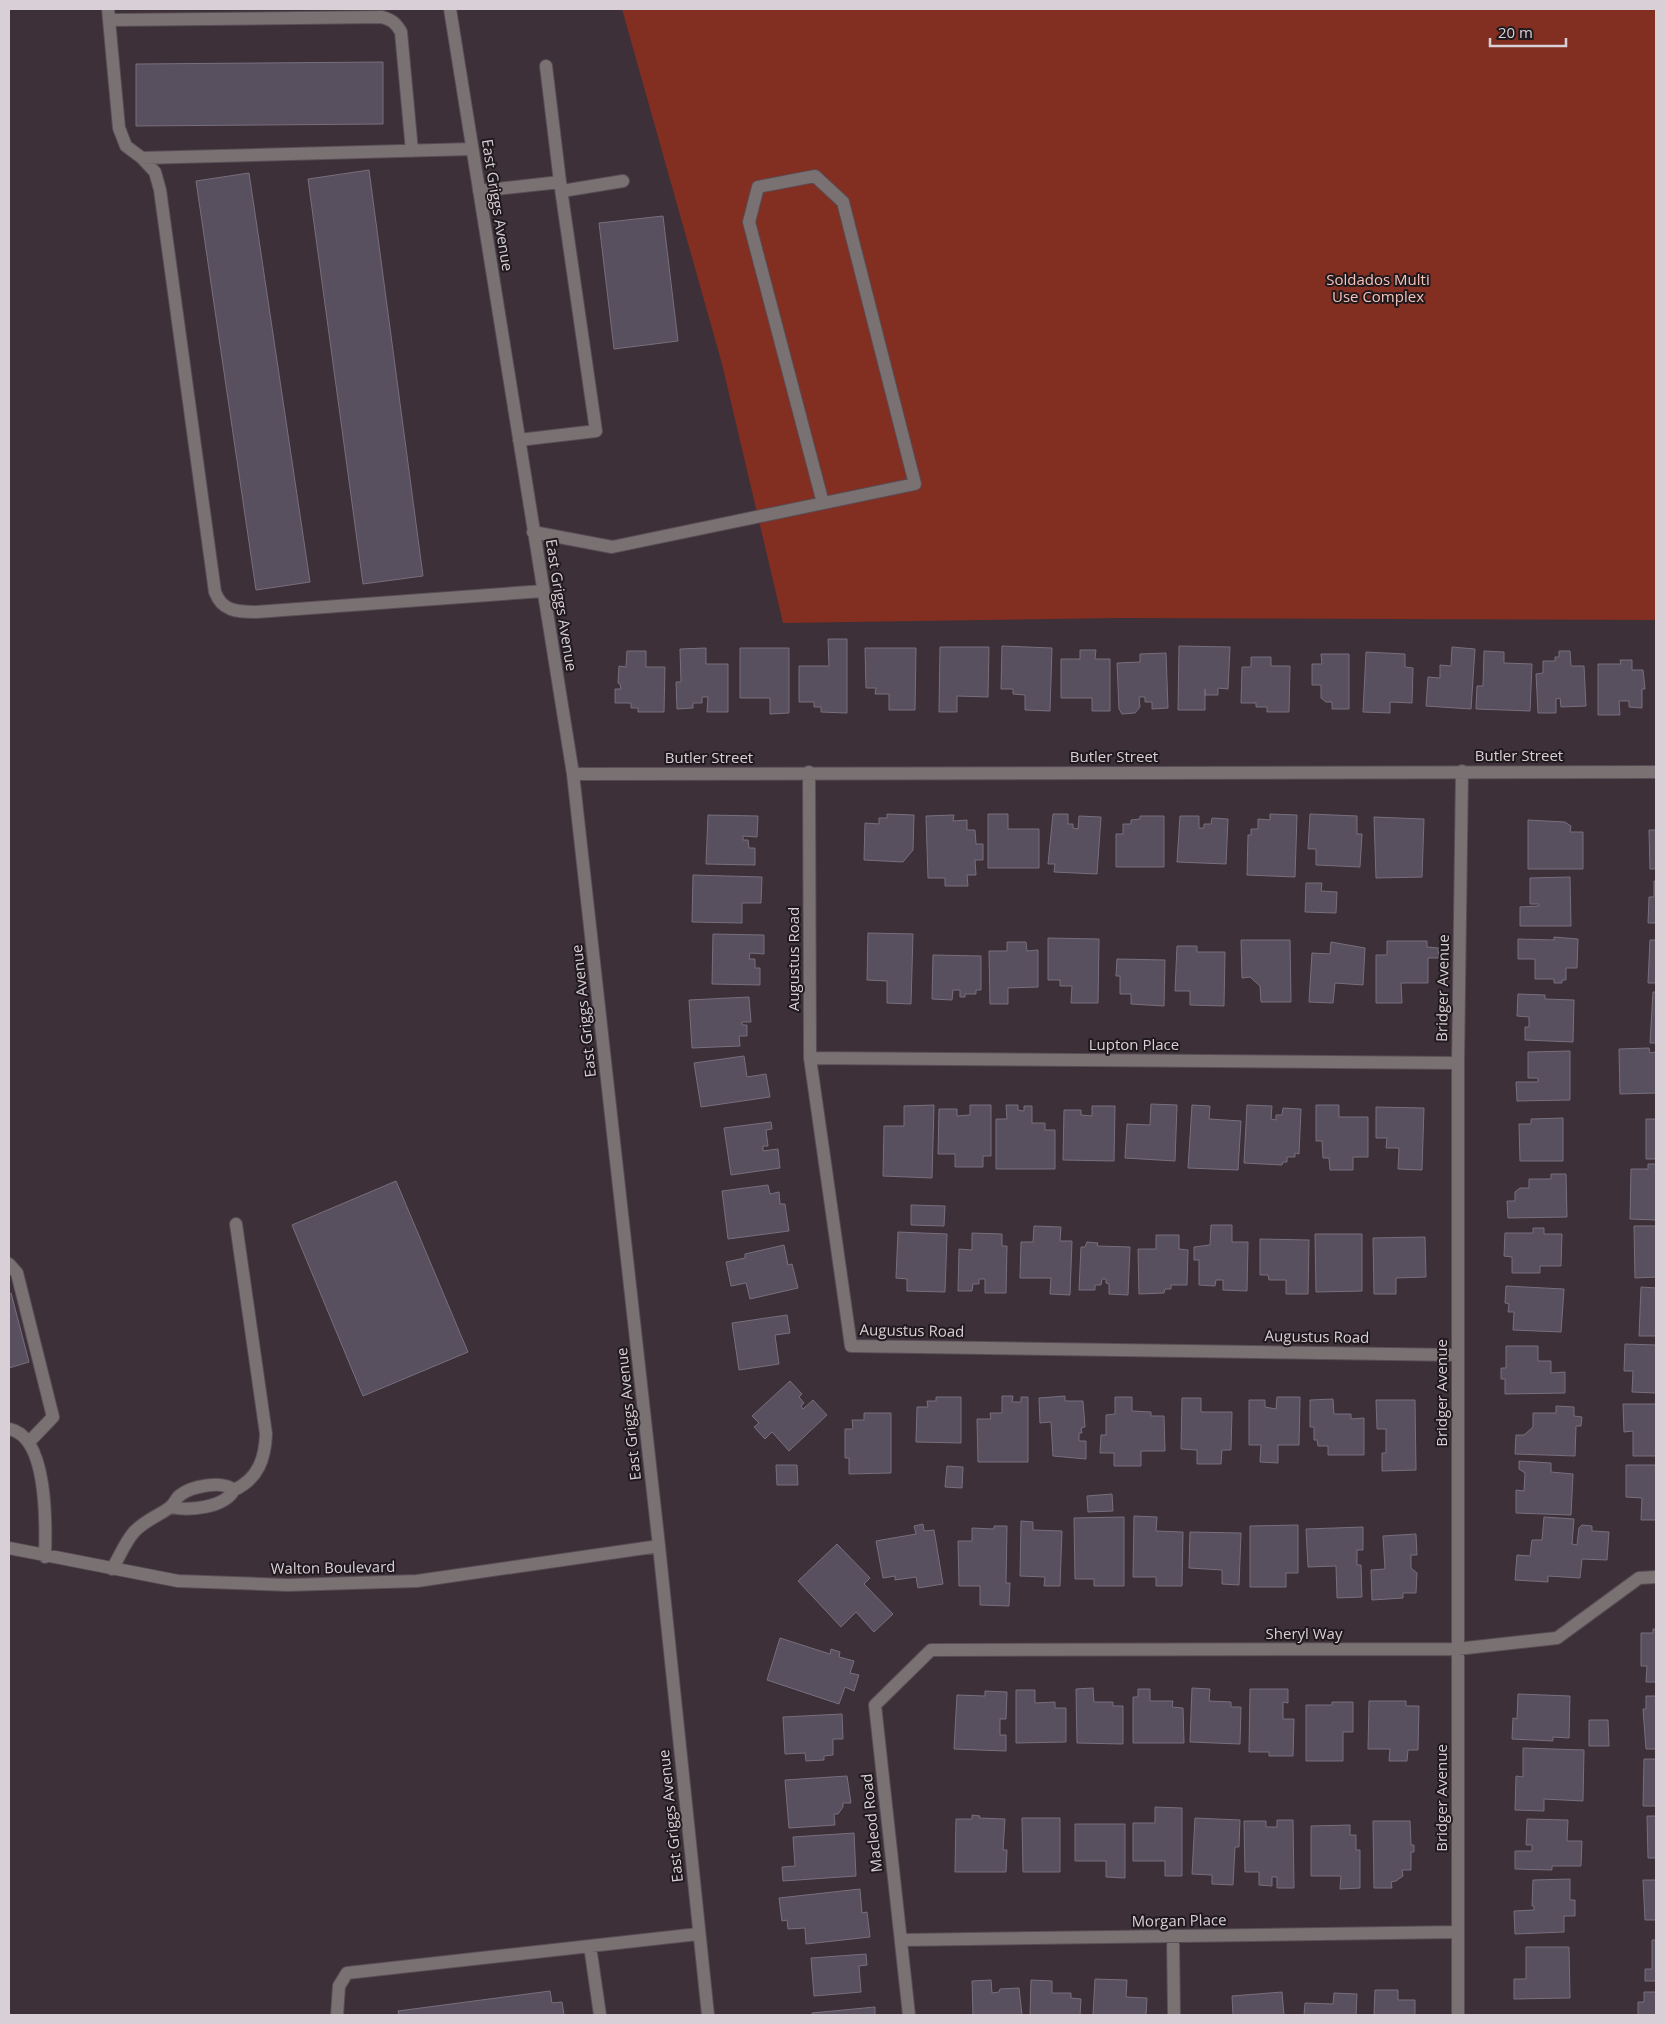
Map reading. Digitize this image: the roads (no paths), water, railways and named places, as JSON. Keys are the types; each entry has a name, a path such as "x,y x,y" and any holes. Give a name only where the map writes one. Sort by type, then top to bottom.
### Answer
{"street":[{"name":"East Griggs Avenue","path":"450,9 572,774 659,1546 698,1934 708,2015"},
{"path":"412,151 401,32 397,24 391,19 382,17 108,14 119,128 126,146 142,158 155,172 160,190 215,592 219,602 227,608 238,612 256,612 543,591"},
{"path":"519,440 596,431 561,187 546,66"},
{"path":"142,158 472,149"},
{"path":"533,532 612,547 915,484 843,202 815,176 758,187 748,222 823,503"},
{"path":"479,190 561,187 623,181"},
{"name":"Butler Street","path":"572,774 809,772 1656,772"},
{"name":"Augustus Road","path":"809,772 810,1058 851,1346 1458,1355"},
{"name":"Bridger Avenue","path":"1458,2015 1458,1063 1462,772"},
{"name":"Lupton Place","path":"810,1058 1458,1063"},
{"path":"171,1507 192,1509 224,1500 234,1490 246,1484 259,1468 265,1453 266,1434 236,1224"},
{"path":"9,1264 18,1272 53,1417 29,1442"},
{"path":"9,1429 18,1431 29,1442 37,1457 44,1513 45,1556"},
{"path":"112,1569 134,1532 152,1518 171,1507 179,1496 190,1491 221,1484 228,1485 234,1490"},
{"name":"Walton Boulevard","path":"9,1548 178,1581 288,1585 417,1581 659,1546"},
{"name":"Sheryl Way","path":"931,1650 1457,1649 1557,1638 1639,1578 1656,1576"},
{"name":"Macleod Road","path":"909,2015 874,1705 931,1650"},
{"name":"Morgan Place","path":"901,1940 1458,1932"},
{"path":"337,2015 339,1986 348,1973 698,1934"},
{"path":"1173,1936 1174,2015"},
{"path":"590,1946 600,2015"}],"park label":[{"name":"Soldados Multi Use Complex","path":"1378,288"}]}
